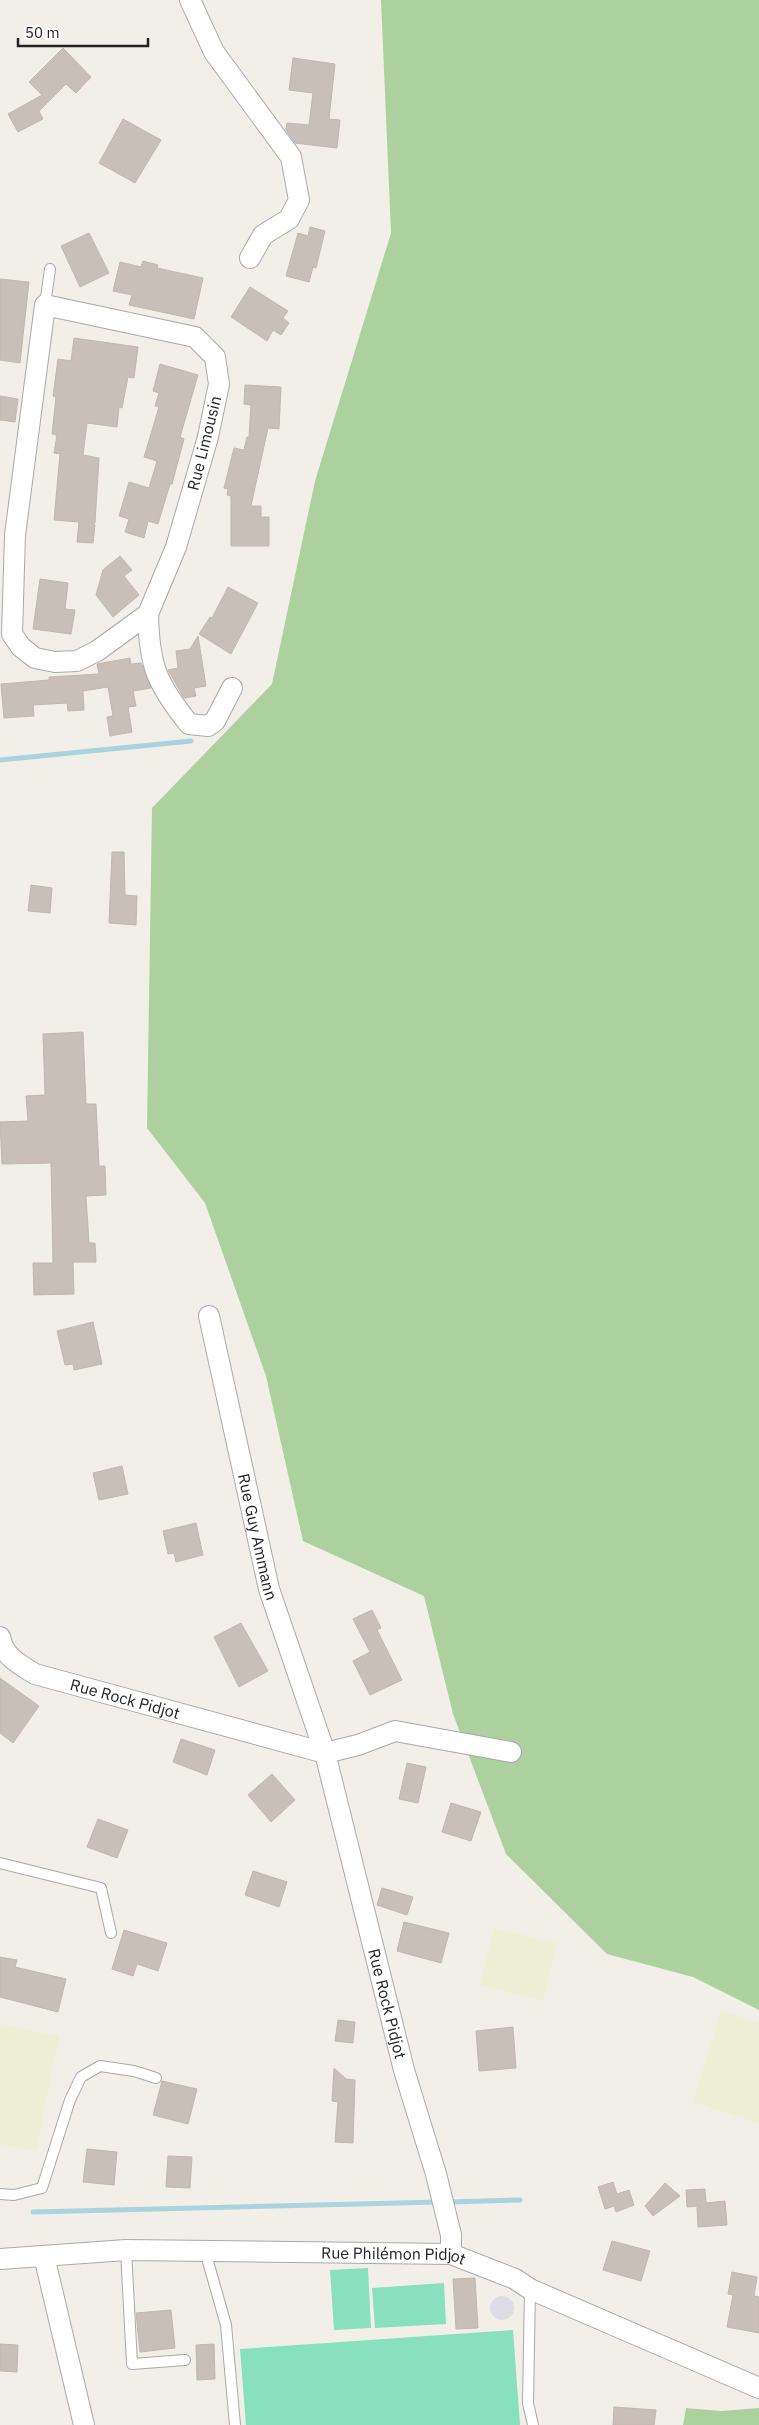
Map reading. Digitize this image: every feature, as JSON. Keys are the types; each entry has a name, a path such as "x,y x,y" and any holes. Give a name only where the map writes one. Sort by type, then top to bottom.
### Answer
{"street":[{"path":"190,0 214,52 290,157 300,200 289,219 263,235 250,258"},
{"path":"45,305 7,534 12,634 20,648 35,658 55,662 77,661 98,651 148,614"},
{"name":"Rue Limousin","path":"45,305 195,337 215,357 219,384 208,437 176,547 148,614"},
{"path":"148,614 149,647 154,670 165,692 189,724 208,726 215,720 232,688"},
{"name":"Rue Guy Ammann","path":"209,1316 269,1589 325,1753"},
{"name":"Rue Rock Pidjot","path":"0,1637 2,1649 18,1664 36,1674 325,1753 358,1745 395,1731 511,1752"},
{"name":"Rue Rock Pidjot","path":"325,1753 404,2070 436,2174 451,2245"},
{"name":"Rue Philémon Pidjot","path":"0,2259 126,2250 205,2251 451,2245 530,2289 759,2388"},
{"path":"44,2256 84,2425"}],"lane":[{"path":"45,305 50,269"},
{"path":"0,1864 101,1888 111,1933"},
{"path":"0,2194 14,2195 42,2188 70,2100 81,2077 100,2066 134,2071 156,2078"},
{"path":"126,2250 132,2364 185,2360"},
{"path":"205,2251 226,2325 235,2425"},
{"path":"530,2289 528,2403 533,2425"}],"green space":[{"path":"381,0 759,0 759,2010 693,1977 607,1954 506,1854 453,1714 424,1596 303,1541 266,1376 205,1203 147,1128 152,808 272,684 315,481 391,233"},
{"path":"494,1928 557,1943 543,2001 480,1985"},
{"path":"721,2011 759,2023 759,2123 693,2102"},
{"path":"0,2024 59,2036 36,2151 0,2144"},
{"path":"368,2268 371,2328 334,2330 330,2270"},
{"path":"444,2283 446,2324 375,2328 372,2288"},
{"path":"513,2330 520,2425 246,2425 240,2349"},
{"path":"686,2408 721,2411 759,2408 759,2425 683,2425"}],"shaded area":[{"path":"502,2296 511,2299 514,2308 511,2317 502,2320 493,2317 490,2308 493,2299"}],"building":[{"path":"63,48 91,77 76,93 66,84 39,111 43,119 18,132 8,114 42,95 29,82"},
{"path":"293,58 335,64 329,119 340,120 337,148 295,143 286,130 287,123 309,125 313,93 289,90"},
{"path":"123,119 161,140 135,183 99,163"},
{"path":"310,227 325,231 316,268 313,267 309,282 286,276 298,233 308,236"},
{"path":"89,233 109,273 80,287 61,246"},
{"path":"143,261 158,265 157,268 203,278 194,319 129,305 132,295 113,291 120,262 141,267"},
{"path":"0,279 29,282 20,363 0,360"},
{"path":"250,287 288,311 283,318 289,323 281,335 273,330 267,341 231,317"},
{"path":"74,338 138,347 134,378 128,377 122,408 119,407 117,427 87,423 83,455 99,458 95,523 92,522 95,525 93,543 77,542 79,522 54,520 60,454 54,453 57,435 52,434 56,397 53,396 58,359 71,361"},
{"path":"160,364 198,375 180,437 184,439 172,484 170,484 158,524 148,521 144,538 125,532 129,519 119,516 129,482 149,488 157,461 144,457 159,407 155,406 159,393 153,391"},
{"path":"245,385 281,387 279,429 268,428 251,506 261,506 261,517 269,517 269,546 231,546 231,496 227,495 228,489 224,488 234,448 244,450 247,437 249,437 251,405 244,404"},
{"path":"0,396 18,399 15,422 0,420"},
{"path":"120,556 132,570 124,576 139,595 113,617 96,595 103,570"},
{"path":"40,579 68,583 65,609 75,610 71,634 33,629"},
{"path":"228,587 258,603 231,654 199,634 210,617 212,618"},
{"path":"198,636 206,686 194,688 196,696 184,698 168,670 178,668 176,651 190,649"},
{"path":"130,658 131,664 141,663 151,688 133,691 136,706 128,707 132,732 110,736 107,717 113,716 108,687 83,691 84,710 68,711 67,703 33,705 34,716 4,718 1,684 49,680 49,677 99,674 97,664"},
{"path":"112,852 124,852 125,895 137,896 136,925 109,923"},
{"path":"31,885 52,888 50,913 28,911"},
{"path":"83,1032 86,1104 96,1104 99,1166 105,1166 106,1195 86,1196 89,1243 95,1243 96,1262 73,1262 74,1294 34,1295 33,1263 53,1263 51,1163 2,1164 0,1122 28,1121 26,1096 45,1095 43,1034"},
{"path":"93,1322 102,1364 74,1370 73,1364 65,1365 57,1331"},
{"path":"122,1466 128,1494 99,1500 93,1473"},
{"path":"196,1523 203,1555 176,1562 174,1553 168,1554 163,1531"},
{"path":"372,1610 381,1628 377,1630 402,1680 370,1695 353,1661 370,1652 353,1619"},
{"path":"241,1623 268,1671 239,1687 214,1637"},
{"path":"0,1678 39,1706 13,1743 0,1733"},
{"path":"181,1739 215,1750 207,1775 173,1762"},
{"path":"407,1763 426,1767 418,1803 399,1799"},
{"path":"272,1774 295,1800 271,1822 248,1795"},
{"path":"451,1803 481,1812 471,1841 442,1832"},
{"path":"98,1819 128,1830 117,1858 87,1847"},
{"path":"253,1871 287,1882 279,1907 245,1895"},
{"path":"382,1888 413,1897 407,1915 377,1905"},
{"path":"404,1922 449,1933 441,1963 397,1951"},
{"path":"124,1930 167,1943 158,1971 137,1964 133,1976 112,1969"},
{"path":"0,1957 17,1960 15,1967 66,1979 58,2012 0,1997"},
{"path":"338,2020 355,2022 353,2043 335,2041"},
{"path":"513,2027 516,2068 479,2071 476,2031"},
{"path":"334,2068 346,2079 355,2080 353,2143 335,2142 338,2102 332,2101"},
{"path":"162,2081 197,2089 188,2124 153,2115"},
{"path":"87,2149 117,2152 114,2185 83,2182"},
{"path":"168,2156 192,2157 190,2188 166,2187"},
{"path":"613,2182 617,2194 629,2190 634,2205 616,2212 614,2206 605,2209 598,2187"},
{"path":"665,2183 680,2196 653,2216 645,2206"},
{"path":"705,2189 706,2203 725,2201 727,2225 698,2227 697,2206 687,2207 686,2190"},
{"path":"612,2241 650,2251 641,2281 603,2270"},
{"path":"732,2272 757,2277 754,2296 759,2297 759,2333 727,2327 733,2295 728,2294"},
{"path":"475,2278 478,2328 456,2329 453,2279"},
{"path":"171,2310 175,2348 140,2352 136,2313"},
{"path":"0,2344 18,2345 17,2372 0,2371"},
{"path":"214,2344 215,2379 197,2380 196,2345"},
{"path":"614,2407 656,2410 654,2425 613,2425"}],"waterway":[{"path":"0,760 191,741"},
{"path":"448,2202 520,2200"},
{"path":"33,2212 440,2202"}]}
